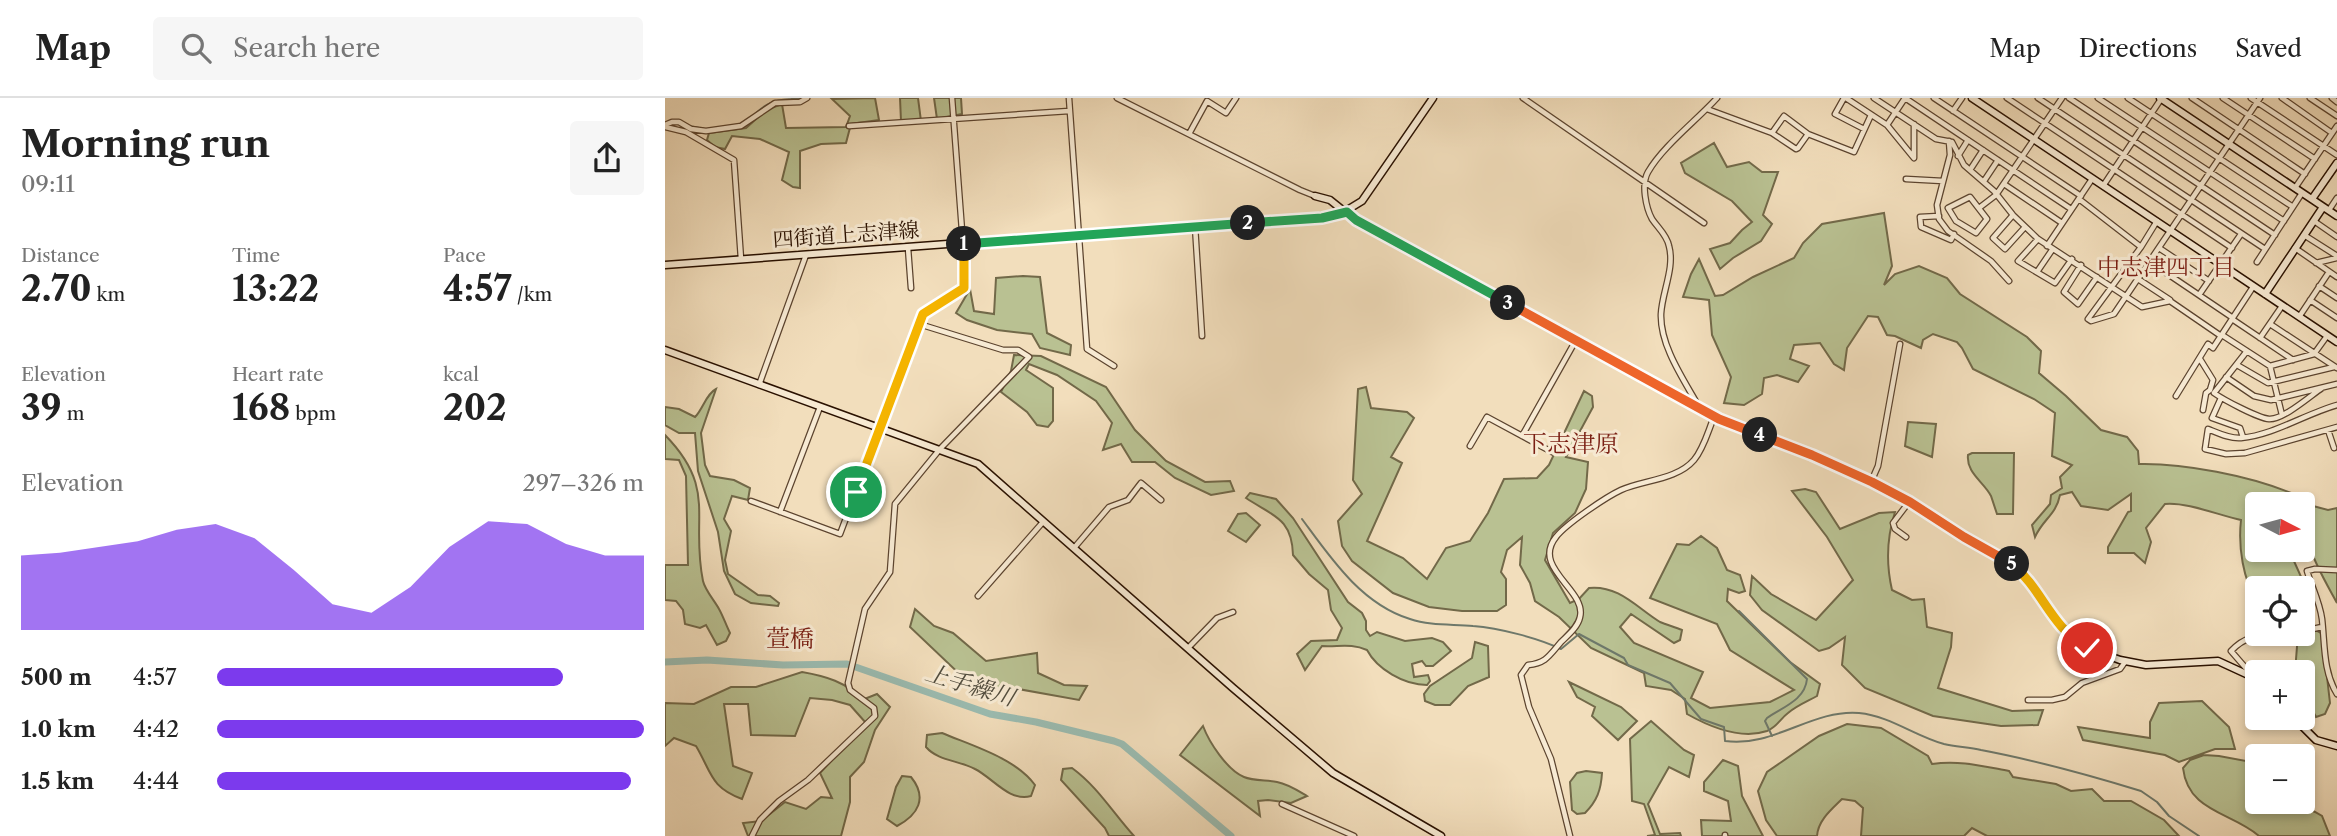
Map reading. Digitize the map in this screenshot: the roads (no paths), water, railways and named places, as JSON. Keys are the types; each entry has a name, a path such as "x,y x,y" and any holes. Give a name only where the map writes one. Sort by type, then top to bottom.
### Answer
{"street":[{"path":"665,126 679,122 691,129 706,131 741,126 775,103 800,102 807,98"},
{"path":"751,500 840,534 924,311 964,288 953,98"},
{"path":"1069,98 1087,349 1114,366"},
{"path":"1117,98 1127,100 1300,190 1330,200 1356,220 1701,410 1812,455 1909,502 2013,565 2030,583 2069,636 2098,653 2125,662 2146,665 2218,661 2245,673"},
{"path":"1189,134 1207,101 1226,113 1236,98"},
{"path":"1347,212 1362,201 1433,98"},
{"path":"1523,98 1705,223"},
{"path":"1701,410 1662,331 1661,314 1671,257 1670,247 1650,216 1645,182 1647,174 1664,152 1717,98"},
{"path":"1864,129 1835,114 1845,98 1887,125 1914,158 1914,124"},
{"path":"1874,98 1940,141 1952,142 1964,165 1984,181 2013,215 2052,250 2072,259 2142,307 2170,301"},
{"path":"1887,125 1905,98 2071,209"},
{"path":"1934,98 2080,197 2141,247"},
{"path":"1953,111 1962,98"},
{"path":"1972,98 2337,342"},
{"path":"2007,98 2232,248"},
{"path":"2038,98 2265,249"},
{"path":"1979,208 1996,195 2062,98"},
{"path":"2069,98 2275,235"},
{"path":"2098,98 2284,221"},
{"path":"2128,98 2293,207"},
{"path":"2103,186 2161,98 2337,216"},
{"path":"2192,98 2305,174"},
{"path":"2223,98 2315,159"},
{"path":"2251,98 2259,100 2337,155"},
{"path":"2281,98 2332,133"},
{"path":"2310,98 2337,116"},
{"path":"2332,98 2337,102"},
{"path":"2157,221 2088,319 2091,321 2114,314 2259,100"},
{"path":"1707,109 1772,133 1796,149 1808,134"},
{"path":"849,126 1069,111"},
{"path":"1772,133 1784,116 1808,134 1854,152 1871,115"},
{"path":"665,126 686,132 734,160 741,260"},
{"path":"2295,188 2337,126"},
{"path":"1958,156 1968,140"},
{"path":"1949,141 1950,155 1937,205 1939,216 1943,225 1991,261 2009,281"},
{"path":"1970,170 1983,150"},
{"path":"1984,181 1998,160"},
{"path":"2312,199 2337,163"},
{"path":"1906,179 1943,181"},
{"path":"2047,246 2092,179"},
{"path":"2004,184 2062,223"},
{"path":"2257,262 2302,193"},
{"path":"1970,197 1979,208 1987,219 1976,233 1956,221 1948,208 1970,197"},
{"path":"2265,294 2313,221 2337,198"},
{"name":"四街道上志津線","path":"665,265 1322,218 1347,212"},
{"path":"2013,215 1993,238 2005,249 2025,227"},
{"path":"1939,216 1920,217 1920,227 1951,240 1954,234"},
{"path":"2313,221 2337,237"},
{"path":"1195,226 1202,336"},
{"path":"2199,295 2241,233"},
{"path":"2304,234 2337,257"},
{"path":"2038,239 2018,261 2055,283 2072,259"},
{"path":"908,248 911,288"},
{"path":"2159,248 2209,281"},
{"path":"2295,248 2337,277"},
{"path":"2037,272 2052,250"},
{"path":"759,385 806,255"},
{"path":"2315,263 2337,257"},
{"path":"2150,262 2293,360"},
{"path":"2081,265 2064,292 2078,304 2097,277"},
{"path":"2299,317 2329,272"},
{"path":"2138,279 2270,366 2282,415"},
{"path":"2319,286 2337,298"},
{"path":"2176,396 2208,345 2213,348 2253,287"},
{"path":"2310,300 2337,318"},
{"path":"2260,338 2282,306"},
{"path":"752,836 760,820 808,780 875,716 874,708 850,690 848,683 865,609 890,572 895,504 940,449 1029,357 1018,350 1003,349 919,324"},
{"path":"2270,324 2335,368"},
{"path":"2270,366 2314,354 2327,336"},
{"path":"1522,436 1576,340"},
{"path":"1871,482 1878,466 1900,344"},
{"path":"665,350 978,464 1333,773 1439,836"},
{"path":"2203,410 2206,393 2212,392 2247,351"},
{"path":"2200,358 2213,380 2212,392"},
{"path":"2237,365 2258,379 2273,383 2335,368"},
{"path":"2226,377 2256,397 2271,400 2337,384"},
{"path":"2212,392 2270,419 2282,415 2322,388"},
{"path":"2221,398 2212,418 2240,428 2243,438"},
{"path":"2337,405 2243,438 2208,429 2205,449 2227,454 2245,453 2337,427"},
{"path":"780,512 820,407"},
{"path":"1570,836 1552,759 1529,707 1521,675 1528,665 1542,663 1576,626 1580,618 1578,603 1550,561 1551,545 1558,534 1620,490 1673,474 1688,466 1700,452 1714,416"},
{"path":"1470,446 1487,417 1552,452"},
{"path":"2328,430 2334,448"},
{"path":"1073,548 1109,507 1128,500 1141,483 1161,500"},
{"path":"1906,537 1895,529 1893,523 1909,502"},
{"path":"978,596 1042,522"},
{"path":"2337,570 2307,571 2322,621 2327,670 2337,694"},
{"path":"1188,648 1217,618 1233,612"},
{"path":"2315,628 2322,627"},
{"path":"2245,639 2231,651 2245,667"},
{"path":"2028,700 2066,697 2082,683 2120,669 2125,662"},
{"path":"2306,730 2316,740 2337,746"},
{"path":"1282,804 1354,836"}],"waterway":[{"path":"755,114 771,103 800,98"},
{"path":"689,126 704,129"},
{"path":"1302,519 1348,578 1392,612 1425,623 1506,631 1561,649 1579,634 1624,658 1628,665 1670,683 1701,719 1724,727 1725,741 1760,739 1842,713 1870,715 1944,744 2041,763 2141,791 2157,802 2169,816 2199,836"},
{"path":"1739,611 1807,679 1798,698 1765,721 1772,736"},
{"name":"上手繰川","path":"665,662 707,660 783,665 847,664 990,714 1114,741 1122,744 1231,836"}],"district":[{"name":"中志津四丁目","path":"2166,267"},
{"name":"下志津原","path":"1571,444"},
{"name":"萱橋","path":"790,639"}]}
